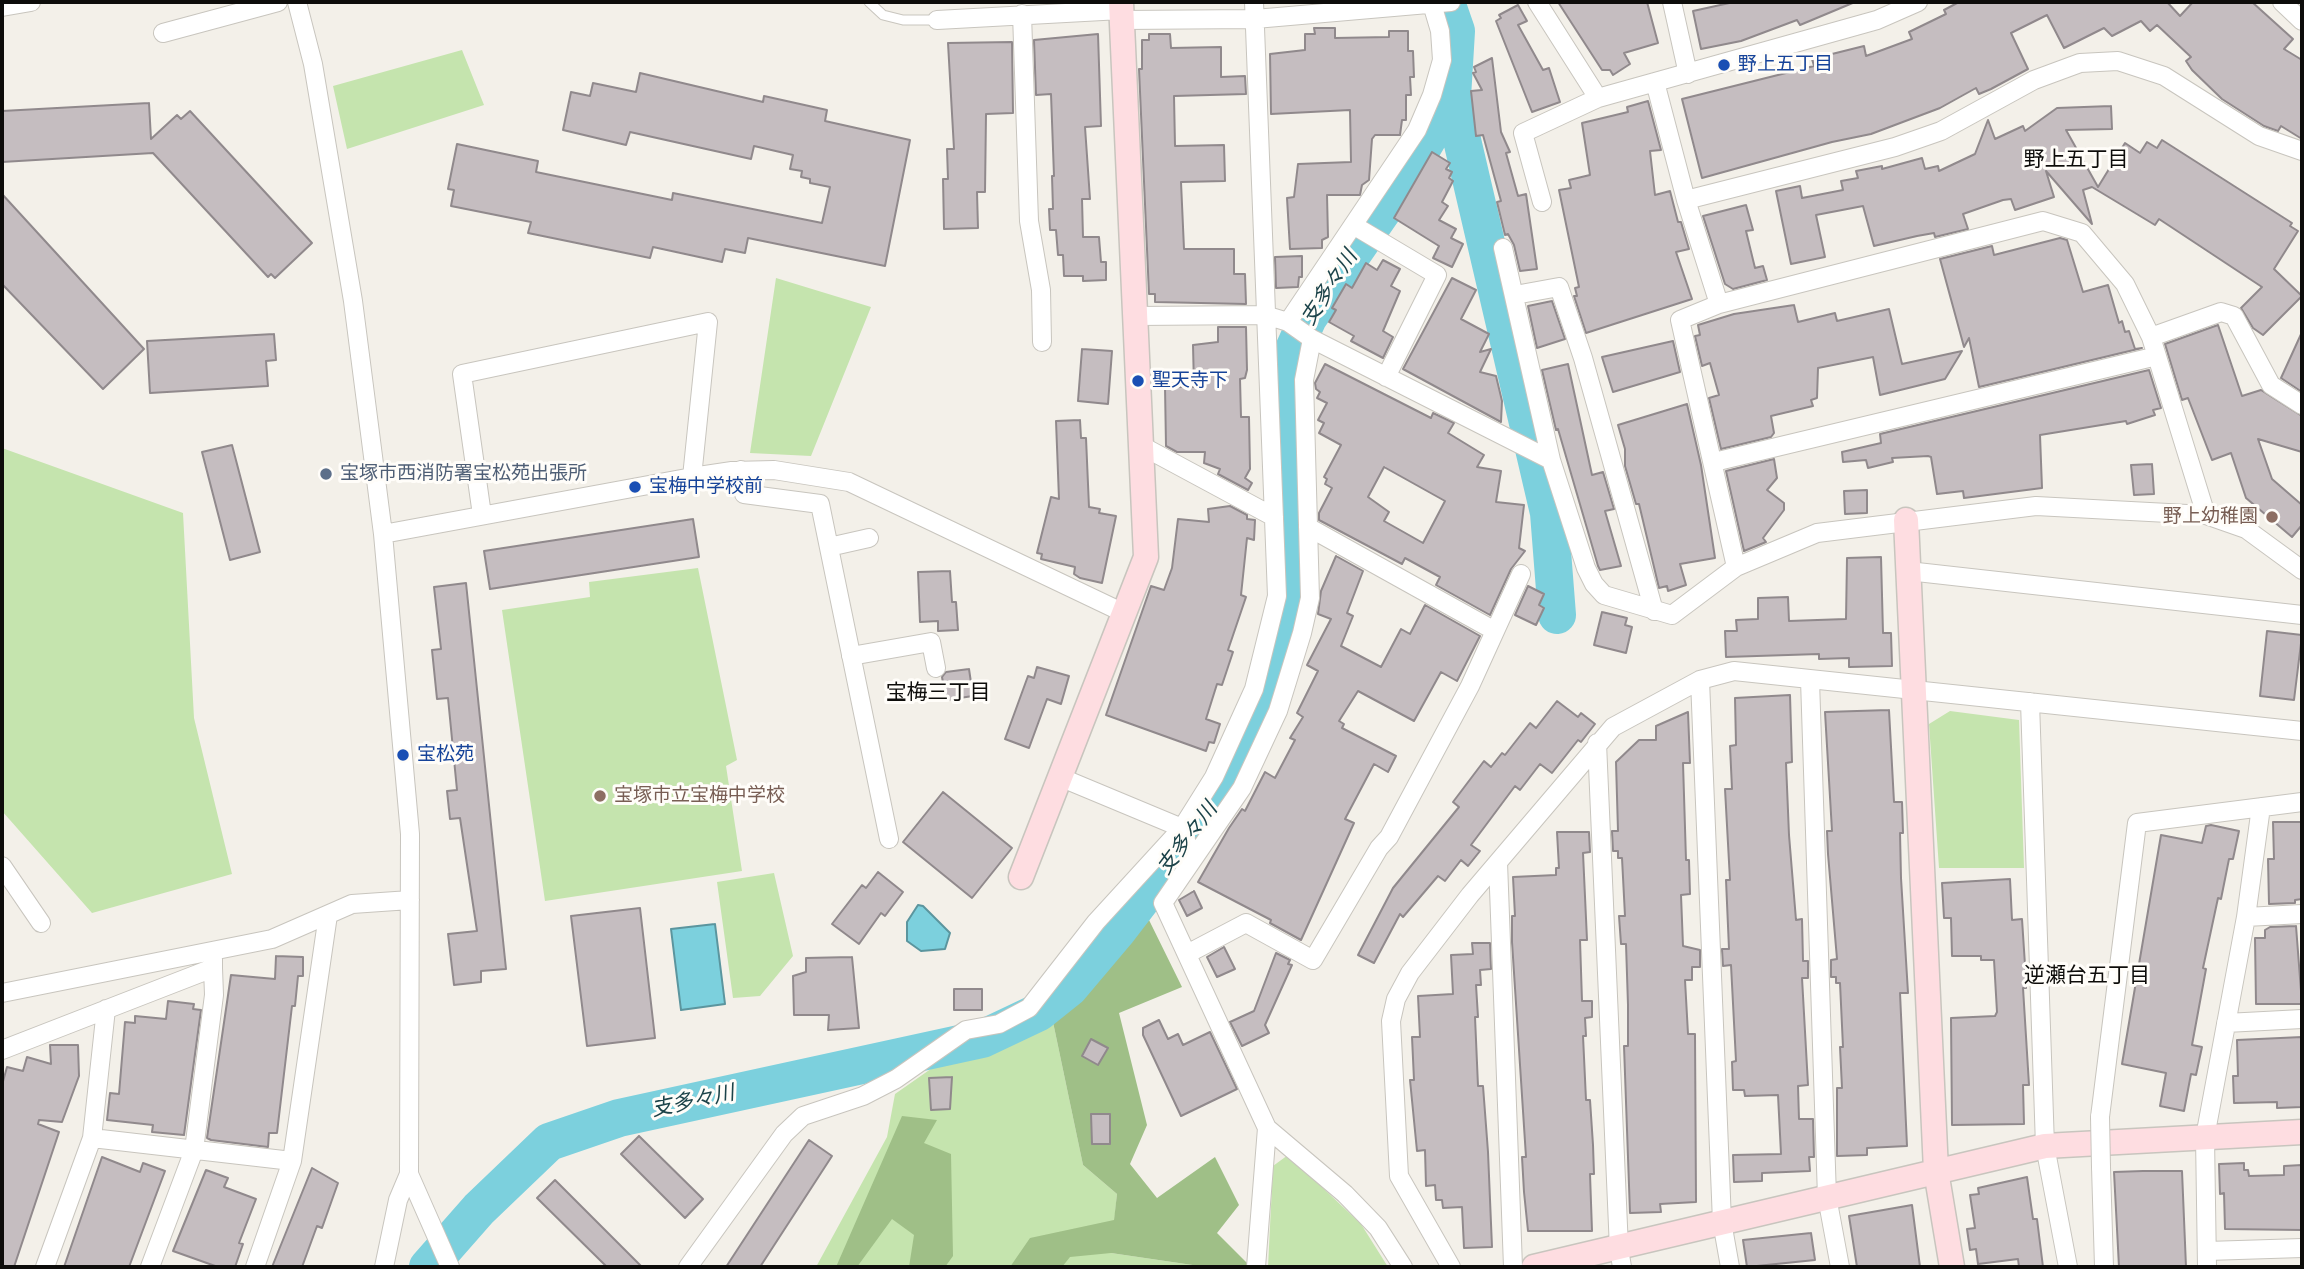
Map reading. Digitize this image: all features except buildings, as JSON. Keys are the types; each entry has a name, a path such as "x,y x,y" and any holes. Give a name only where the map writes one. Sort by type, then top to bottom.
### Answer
{"street":[{"path":"2,7 31,2"},
{"path":"163,33 278,2"},
{"path":"296,2 313,64 353,301 383,534 410,834 409,1174 398,1199 383,1267"},
{"path":"937,20 1121,10 1255,10 1451,2"},
{"path":"1537,2 1598,98"},
{"path":"1672,2 1688,74"},
{"path":"1542,201 1523,133 1598,98 1877,20 1918,2"},
{"path":"2282,2 2302,21"},
{"path":"1287,322 1417,130 1432,95 1442,60 1440,31 1428,3"},
{"path":"1021,877 1062,778 1146,557 1121,10"},
{"path":"688,1267 784,1134 803,1116 863,1096 919,1063 966,1030 999,1024 1029,1008 1096,922 1182,828 1214,777 1254,689 1277,596 1255,10"},
{"path":"1021,15 1029,221 1041,290 1042,342"},
{"path":"1686,200 1895,147 1941,131 2034,80 2080,63 2118,61 2164,76 2259,136 2302,151"},
{"path":"1655,82 1686,200 1719,304"},
{"path":"1736,567 1714,462 1679,320 1719,304 2043,221 2082,233 2125,284 2151,337 2206,515"},
{"path":"1353,225 1437,275 1386,377"},
{"path":"1503,248 1551,460 1594,584 1604,595 1672,615 1736,567 1817,533 2036,506 2206,515 2246,529 2302,570"},
{"path":"1515,295 1559,287 1583,358 1654,611"},
{"path":"2151,337 2221,313 2234,316 2272,385 2302,405"},
{"path":"1135,316 1265,315 1287,322 1312,340 1551,460"},
{"path":"482,515 462,373 708,322 692,477"},
{"path":"1312,340 1304,380 1310,598 1278,711 1242,788 1163,903 1267,1129 1345,1194 1378,1228 1403,1267"},
{"path":"1714,462 2157,356"},
{"path":"1142,446 1274,517"},
{"path":"383,534 692,477 741,470 774,470 849,482 1126,614"},
{"path":"741,470 744,494 820,504 889,839"},
{"path":"1906,520 1937,1171 1952,1267"},
{"path":"1308,527 1494,631"},
{"path":"829,547 869,538"},
{"path":"1908,571 2302,615"},
{"path":"1187,954 1246,923 1313,960 1379,848 1389,838 1470,686 1521,574"},
{"path":"851,656 931,642 936,668"},
{"path":"1451,1267 1399,1176 1391,1021 1396,999 1410,972 1497,862 1613,727 1700,680 1734,671 2302,731"},
{"path":"1700,680 1722,1222 1730,1267"},
{"path":"1810,680 1827,1197 1840,1267"},
{"path":"2030,702 2045,1146 2068,1267"},
{"path":"1597,743 1620,1258"},
{"path":"1062,778 1182,828 1192,859"},
{"path":"2104,1267 2100,1117 2137,823 2302,802"},
{"path":"2261,807 2246,917 2205,1137 2207,1259 2302,1248"},
{"path":"1497,862 1513,1267"},
{"path":"3,870 41,923"},
{"path":"2,1049 106,1009 214,959 272,939 352,904 410,900"},
{"path":"2246,917 2302,914"},
{"path":"255,1267 292,1161 328,915"},
{"path":"2,993 214,959"},
{"path":"150,1267 194,1150 214,995 214,959"},
{"path":"45,1267 92,1139 106,1009"},
{"path":"2226,1023 2302,1019"},
{"path":"1256,1267 1267,1129"},
{"path":"1534,1267 1620,1258 1722,1222 2045,1146 2302,1132"},
{"path":"92,1139 292,1161"},
{"path":"409,1174 450,1267"}],"lane":[{"path":"869,2 883,15 903,20 937,20"}],"green space":[{"path":"462,50 484,105 347,149 333,86"},
{"path":"776,278 871,307 811,456 750,453"},
{"path":"2,448 183,513 194,718 232,874 92,913 2,811"},
{"path":"698,568 737,760 726,766 742,871 545,901 502,610 590,597 589,582"},
{"path":"1950,711 2019,720 2024,868 1939,868 1929,724"},
{"path":"774,873 793,956 760,996 733,998 717,882"},
{"path":"1149,920 1182,987 1119,1013 1147,1125 1130,1164 1157,1198 1215,1157 1239,1205 1217,1233 1249,1265 1206,1267 1111,1253 1070,1257 1062,1267 1010,1267 1030,1238 1114,1220 1117,1194 1083,1165 1053,1022"},
{"path":"1053,1022 1083,1165 1117,1194 1111,1253 1206,1267 816,1267 887,1137 895,1094 945,1059 975,1053"},
{"path":"902,1116 937,1120 924,1143 951,1154 953,1256 945,1267 909,1267 914,1235 892,1219 857,1267 836,1267"},
{"path":"1288,1155 1361,1224 1388,1267 1268,1267 1273,1166"}],"water":[{"path":"918,905 923,906 950,933 945,949 921,951 907,941 907,922"},
{"path":"715,924 725,1004 681,1010 671,929"}],"waterway":[{"name":"支多々川","path":"428,1267 479,1209 549,1142 619,1118 982,1039 1039,1012 1069,988 1118,930 1224,792 1260,722 1293,609 1290,358 1308,318 1399,187 1452,97 1456,31 1446,2"},
{"path":"1452,97 1549,513 1557,615"}],"place":[{"name":"野上五丁目","path":"1724,65"},
{"name":"聖天寺下","path":"1138,381"},
{"name":"宝塚市西消防署宝松苑出張所","path":"326,474"},
{"name":"宝梅中学校前","path":"635,487"},
{"name":"野上幼稚園","path":"2272,517"},
{"name":"宝松苑","path":"403,755"},
{"name":"宝塚市立宝梅中学校","path":"600,796"}],"district":[{"name":"野上五丁目","path":"2076,160"},
{"name":"宝梅三丁目","path":"938,693"},
{"name":"逆瀬台五丁目","path":"2087,976"}]}
